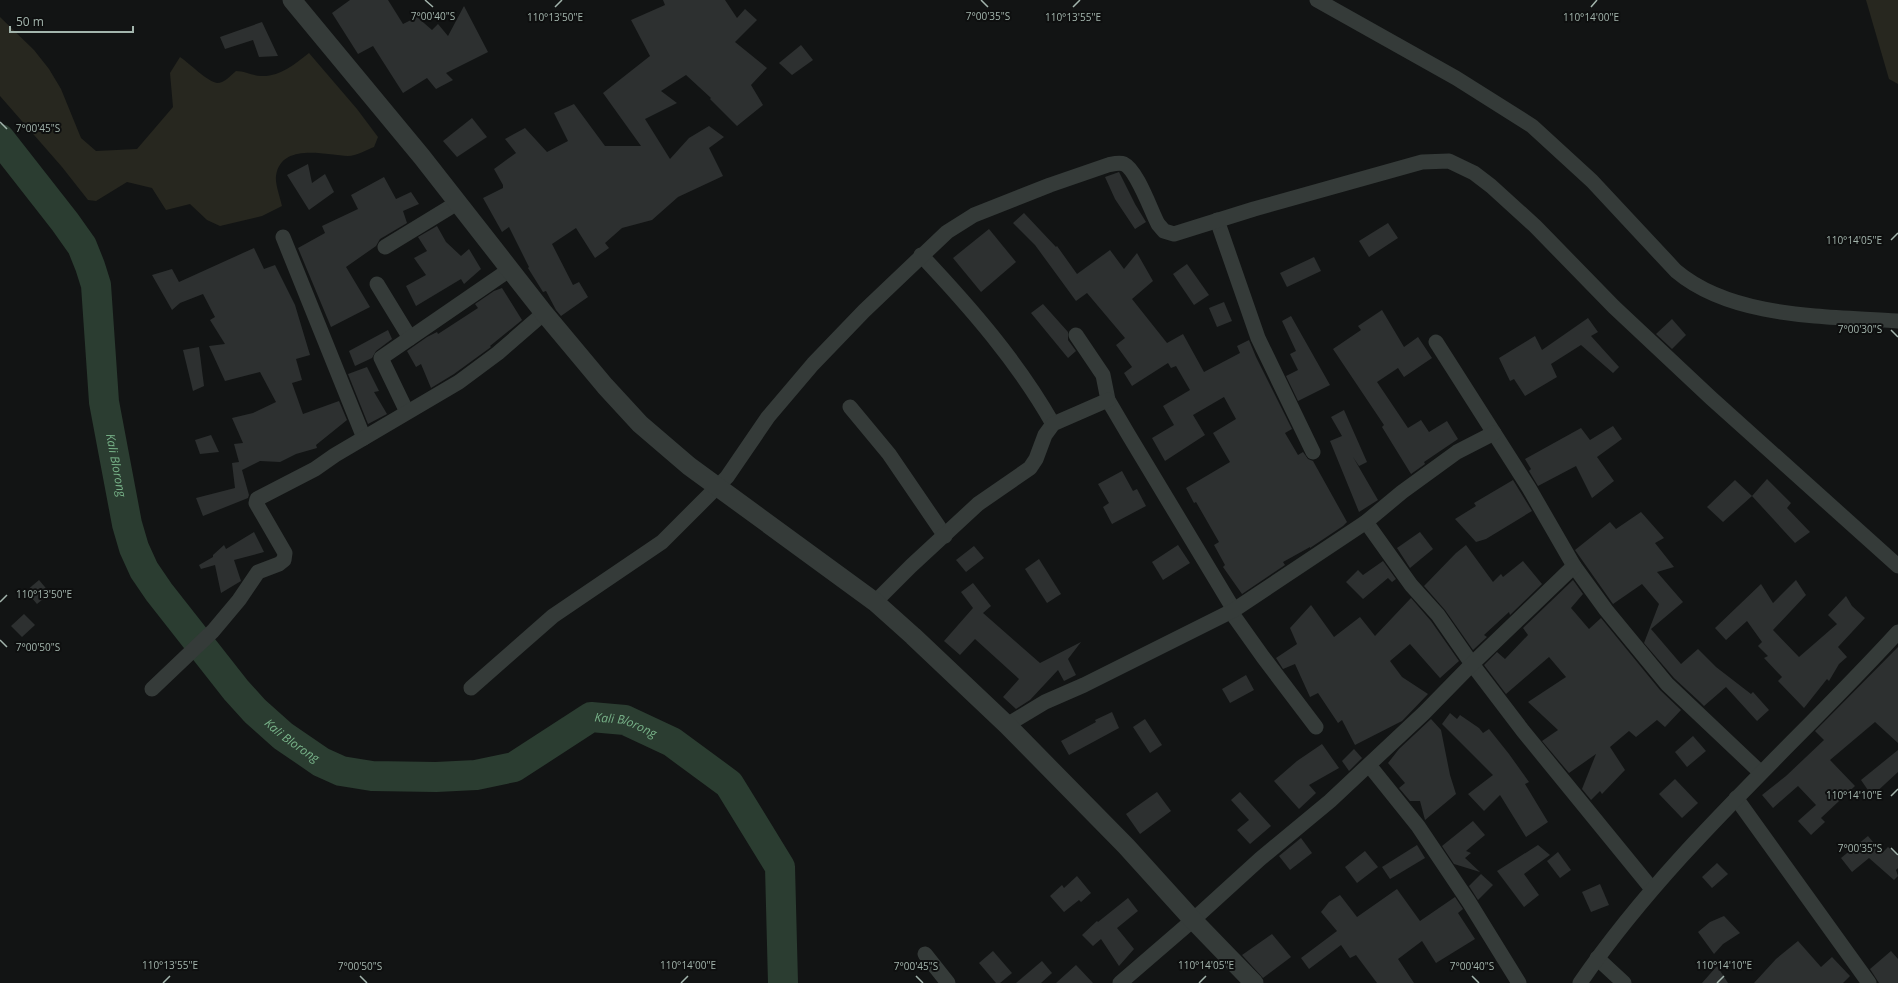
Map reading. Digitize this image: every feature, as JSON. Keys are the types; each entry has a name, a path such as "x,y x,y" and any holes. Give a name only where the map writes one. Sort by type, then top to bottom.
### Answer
{"street":[{"path":"292,0 422,157 544,313 605,386 640,424 689,466 875,602 952,671 1126,846 1193,920 1254,983"},
{"path":"1317,0 1456,78 1532,126 1592,181 1676,271 1688,281 1704,290 1756,308 1776,312 1898,321"},
{"path":"471,688 553,616 662,542 718,487 736,465 768,417 806,372 864,311 921,255 947,232 974,215 1050,185 1108,165 1117,164 1124,164 1131,171 1158,224 1164,231 1174,234 1217,220 1422,162 1449,161 1461,166 1474,173 1491,186 1535,226 1614,307 1722,408 1898,566"},
{"path":"385,247 457,202"},
{"path":"1217,220 1258,338 1313,452"},
{"path":"283,237 364,438"},
{"path":"921,255 975,314 1036,397 1053,424"},
{"path":"407,412 381,358 509,270"},
{"path":"376,284 410,338"},
{"path":"152,689 213,630 239,600 258,572 282,563 285,556 279,542 261,515 256,499 315,469 478,369 544,313"},
{"path":"1076,335 1103,374 1108,400 1233,611 1263,658 1316,727"},
{"path":"1436,342 1529,488 1574,566 1606,610 1667,684 1760,772"},
{"path":"875,602 900,576 978,504 1030,468 1036,458 1045,435 1053,424 1108,400"},
{"path":"850,407 889,454 945,536"},
{"path":"1007,725 1045,702 1084,685 1233,611 1366,522 1402,492 1457,452 1494,433"},
{"path":"1366,522 1410,585 1447,626 1472,664 1523,731 1652,890"},
{"path":"1120,983 1193,920 1260,859 1330,801 1424,713 1472,664 1574,566"},
{"path":"1580,983 1597,958 1652,890 1760,772 1835,700 1898,632"},
{"path":"1369,765 1418,826 1469,902 1519,983"},
{"path":"1736,798 1861,980"},
{"path":"925,954 948,983"},
{"path":"1597,958 1624,983"}],"shaded area":[{"path":"1866,0 1898,0 1898,84 1889,79"},
{"path":"0,17 34,50 49,69 61,89 81,138 96,151 137,149 173,107 170,73 180,57 213,82 220,83 236,71 258,76 268,76 281,72 309,53 357,109 378,137 374,147 354,155 348,156 306,153 295,154 286,158 280,165 276,176 282,206 262,216 220,226 207,220 190,204 166,210 152,188 127,182 96,201 88,200 62,167 0,96"}],"building":[{"path":"350,0 388,0 403,24 417,17 432,30 438,24 448,36 464,6 488,52 446,73 453,80 436,89 427,78 403,93 373,46 358,54 332,13"},
{"path":"663,0 725,0 737,18 745,9 757,20 735,42 767,68 751,85 763,105 737,126 710,99 711,98 686,75 661,91 677,103 645,119 670,159 689,138 709,126 724,137 709,148 723,176 678,197 652,220 622,228 605,243 609,248 595,258 576,228 552,244 573,285 579,282 588,297 561,316 556,310 546,291 543,292 528,268 529,267 509,227 502,232 483,198 503,188 503,185 494,169 516,153 505,139 525,128 547,152 568,141 554,113 574,104 605,146 641,146 603,93 650,56 631,20 665,5"},
{"path":"262,22 278,56 259,57 253,40 225,49 220,37"},
{"path":"801,45 813,60 792,75 779,63"},
{"path":"472,118 487,137 457,157 443,141"},
{"path":"308,164 312,183 325,174 334,192 309,210 287,175"},
{"path":"1119,172 1146,222 1135,229 1115,199 1105,177"},
{"path":"384,177 396,199 411,192 419,204 403,211 407,223 380,239 376,246 346,267 370,307 331,327 298,248 325,233 322,226 358,209 351,195"},
{"path":"1024,213 1056,247 1057,246 1077,274 1110,250 1124,269 1137,253 1153,281 1132,299 1167,343 1183,334 1204,372 1240,353 1237,346 1249,340 1292,429 1285,433 1298,455 1303,452 1308,459 1313,461 1347,522 1310,548 1283,562 1285,565 1242,594 1223,567 1225,565 1214,545 1219,542 1196,502 1194,503 1186,488 1230,462 1213,433 1236,419 1224,397 1193,415 1205,435 1165,461 1152,438 1174,425 1163,406 1190,390 1176,366 1171,368 1168,363 1132,386 1124,373 1132,367 1116,345 1125,338 1087,293 1076,301 1035,245 1013,223"},
{"path":"1388,223 1398,238 1369,257 1359,241"},
{"path":"437,226 446,242 461,256 469,249 481,269 464,284 461,279 416,306 406,286 426,275 414,258 427,251 418,237"},
{"path":"989,229 1016,262 981,292 953,258"},
{"path":"254,248 264,269 275,265 295,305 310,355 296,359 302,380 292,383 303,414 339,401 347,420 316,445 317,448 296,454 280,462 260,461 242,470 249,495 248,498 203,516 196,498 235,488 232,463 239,462 234,444 243,443 232,418 253,413 276,402 260,372 225,381 209,346 225,344 210,320 215,317 203,294 180,303 172,310 152,275 172,269 179,282"},
{"path":"1314,257 1321,271 1287,287 1280,273"},
{"path":"1187,264 1209,295 1194,305 1173,274"},
{"path":"502,288 522,320 490,346 491,347 454,374 431,388 421,364 416,367 407,351 427,337 437,332 438,334 478,308 475,304 494,291"},
{"path":"1224,302 1232,321 1217,327 1209,308"},
{"path":"1043,304 1068,332 1068,340 1076,351 1068,358 1031,313"},
{"path":"1382,310 1404,347 1418,337 1432,358 1404,377 1398,368 1377,382 1408,428 1421,420 1429,432 1447,421 1458,439 1424,462 1425,464 1411,474 1382,427 1384,425 1333,349 1361,330 1358,326"},
{"path":"1291,316 1330,385 1298,401 1286,376 1298,370 1290,354 1296,351 1282,321"},
{"path":"1588,318 1598,332 1591,336 1619,367 1613,373 1581,345 1551,364 1557,377 1525,396 1514,379 1510,381 1499,358 1535,336 1542,350"},
{"path":"1672,319 1686,335 1672,349 1656,334"},
{"path":"388,330 392,339 376,351 372,358 355,366 349,351"},
{"path":"199,347 204,386 193,391 183,350"},
{"path":"367,367 379,391 374,392 387,414 368,424 348,374"},
{"path":"1344,410 1367,462 1359,466 1353,457 1378,500 1359,512 1330,441 1342,436 1331,417"},
{"path":"1613,426 1622,439 1597,457 1614,481 1592,498 1576,466 1538,486 1529,471 1531,469 1525,459 1581,428 1590,440"},
{"path":"211,435 219,452 200,454 195,440"},
{"path":"1122,471 1133,491 1137,489 1146,506 1112,524 1103,507 1109,503 1098,484"},
{"path":"1767,479 1791,503 1787,508 1810,532 1795,543 1752,496"},
{"path":"1513,480 1532,511 1486,539 1476,542 1455,519 1476,506 1474,503"},
{"path":"1735,480 1752,496 1723,522 1707,507"},
{"path":"1641,512 1664,538 1655,543 1674,567 1657,572 1683,602 1651,629 1681,664 1698,649 1716,667 1751,694 1753,692 1769,710 1757,721 1726,687 1704,706 1674,678 1644,643 1659,604 1642,584 1613,604 1575,550 1610,522 1616,529"},
{"path":"254,532 264,552 234,560 241,581 221,593 215,565 201,569 199,565 213,557 213,555 224,545 226,549"},
{"path":"1420,532 1433,549 1410,568 1397,548"},
{"path":"1178,545 1190,563 1163,580 1152,562"},
{"path":"1466,545 1493,582 1501,574 1503,577 1523,561 1542,584 1510,615 1509,612 1484,635 1487,637 1473,650 1445,610 1424,586 1456,553"},
{"path":"974,546 984,558 966,572 956,560"},
{"path":"1039,559 1061,594 1047,603 1025,569"},
{"path":"1383,561 1396,579 1392,582 1388,578 1363,599 1346,582 1358,570 1363,575"},
{"path":"39,580 50,593 37,604 26,591"},
{"path":"1573,580 1583,594 1571,608 1589,629 1601,618 1660,690 1681,710 1665,727 1657,720 1636,737 1629,731 1610,747 1625,770 1602,794 1600,791 1591,800 1582,789 1596,754 1569,773 1542,741 1558,730 1528,702 1566,677 1549,657 1506,694 1484,665 1497,652 1505,659 1528,635 1523,628"},
{"path":"1796,580 1806,595 1773,630 1799,657 1837,624 1828,615 1846,596 1852,606 1865,618 1838,647 1847,657 1839,664 1829,681 1827,679 1804,708 1778,681 1782,677 1764,658 1768,656 1758,646 1762,642 1747,621 1726,640 1715,628 1761,584 1773,603"},
{"path":"973,583 991,606 983,613 1040,663 1081,642 1068,659 1076,675 1064,681 1058,670 1030,700 1016,709 1003,697 1019,679 975,639 960,655 944,641 973,608 961,592"},
{"path":"1411,598 1431,621 1459,661 1440,678 1410,644 1390,661 1402,677 1428,694 1402,721 1355,745 1342,720 1338,723 1318,693 1310,697 1295,664 1283,669 1276,658 1297,644 1290,628 1311,605 1334,637 1360,617 1375,636"},
{"path":"24,614 35,625 22,637 11,626"},
{"path":"1898,647 1898,743 1875,722 1830,760 1855,786 1821,818 1825,822 1811,835 1798,821 1816,805 1798,786 1773,808 1762,795 1786,776 1824,740 1815,731"},
{"path":"1246,675 1254,690 1230,703 1222,689"},
{"path":"1112,712 1119,728 1069,755 1061,741 1096,722 1095,720"},
{"path":"1450,713 1457,719 1460,715 1479,728 1483,733 1489,729 1529,782 1525,784 1548,822 1526,837 1500,795 1484,811 1468,794 1493,775 1442,724"},
{"path":"1145,719 1162,745 1150,753 1133,727"},
{"path":"1431,719 1441,730 1450,775 1456,794 1425,820 1420,801 1410,801 1399,788 1405,783 1388,763 1399,749"},
{"path":"1693,736 1706,751 1687,767 1675,752"},
{"path":"1322,744 1339,768 1309,785 1316,793 1299,809 1274,781 1297,761"},
{"path":"1354,749 1362,758 1349,771 1342,761"},
{"path":"1898,750 1898,772 1872,796 1861,780"},
{"path":"1675,779 1698,803 1682,818 1659,794"},
{"path":"1157,792 1171,811 1140,834 1126,814"},
{"path":"1240,792 1271,826 1250,844 1237,830 1249,820 1231,800"},
{"path":"1473,821 1485,835 1466,851 1471,853 1465,858 1480,872 1454,864 1442,846"},
{"path":"1868,836 1882,853 1888,847 1898,856 1898,868 1896,870 1898,876 1894,880 1869,858 1852,872 1841,858"},
{"path":"1301,838 1312,853 1290,870 1279,856"},
{"path":"1417,845 1425,858 1390,879 1382,867"},
{"path":"1538,845 1550,855 1524,874 1539,895 1524,907 1497,871"},
{"path":"1365,851 1378,867 1357,883 1345,867"},
{"path":"1558,852 1571,870 1560,878 1547,861"},
{"path":"1717,863 1728,874 1712,888 1702,877"},
{"path":"1481,874 1493,885 1478,900 1469,886"},
{"path":"1077,876 1091,893 1081,902 1079,900 1064,912 1050,896 1062,885 1064,888"},
{"path":"1600,884 1609,905 1591,912 1582,892"},
{"path":"1397,889 1420,921 1455,897 1463,909 1458,913 1475,939 1436,963 1422,941 1398,959 1414,983 1377,983 1356,955 1350,958 1341,945 1309,969 1301,958 1337,931 1321,912 1329,902 1340,895 1357,917"},
{"path":"1128,898 1138,911 1117,928 1134,949 1119,966 1101,939 1093,946 1082,935 1097,921 1098,922"},
{"path":"1724,916 1740,933 1723,944 1714,954 1698,932 1710,922"},
{"path":"1272,934 1291,957 1263,978 1242,955"},
{"path":"1798,941 1821,967 1832,957 1850,976 1843,983 1754,983 1776,959"},
{"path":"993,951 1012,973 1000,983 996,983 979,963"},
{"path":"1891,951 1898,959 1898,983 1879,983 1870,969"},
{"path":"1042,961 1052,973 1041,983 1016,983"},
{"path":"1076,965 1093,983 1056,983"},
{"path":"1717,966 1728,983 1702,983"}],"waterway":[{"name":"Kali Blorong","path":"0,139 65,222 82,246 90,266 96,285 104,402 127,524 134,548 144,570 159,592 236,690 255,711 283,736 321,762 341,771 372,776 436,777 476,775 514,767 591,717 625,720 672,742 729,784 780,867 783,983"}]}
